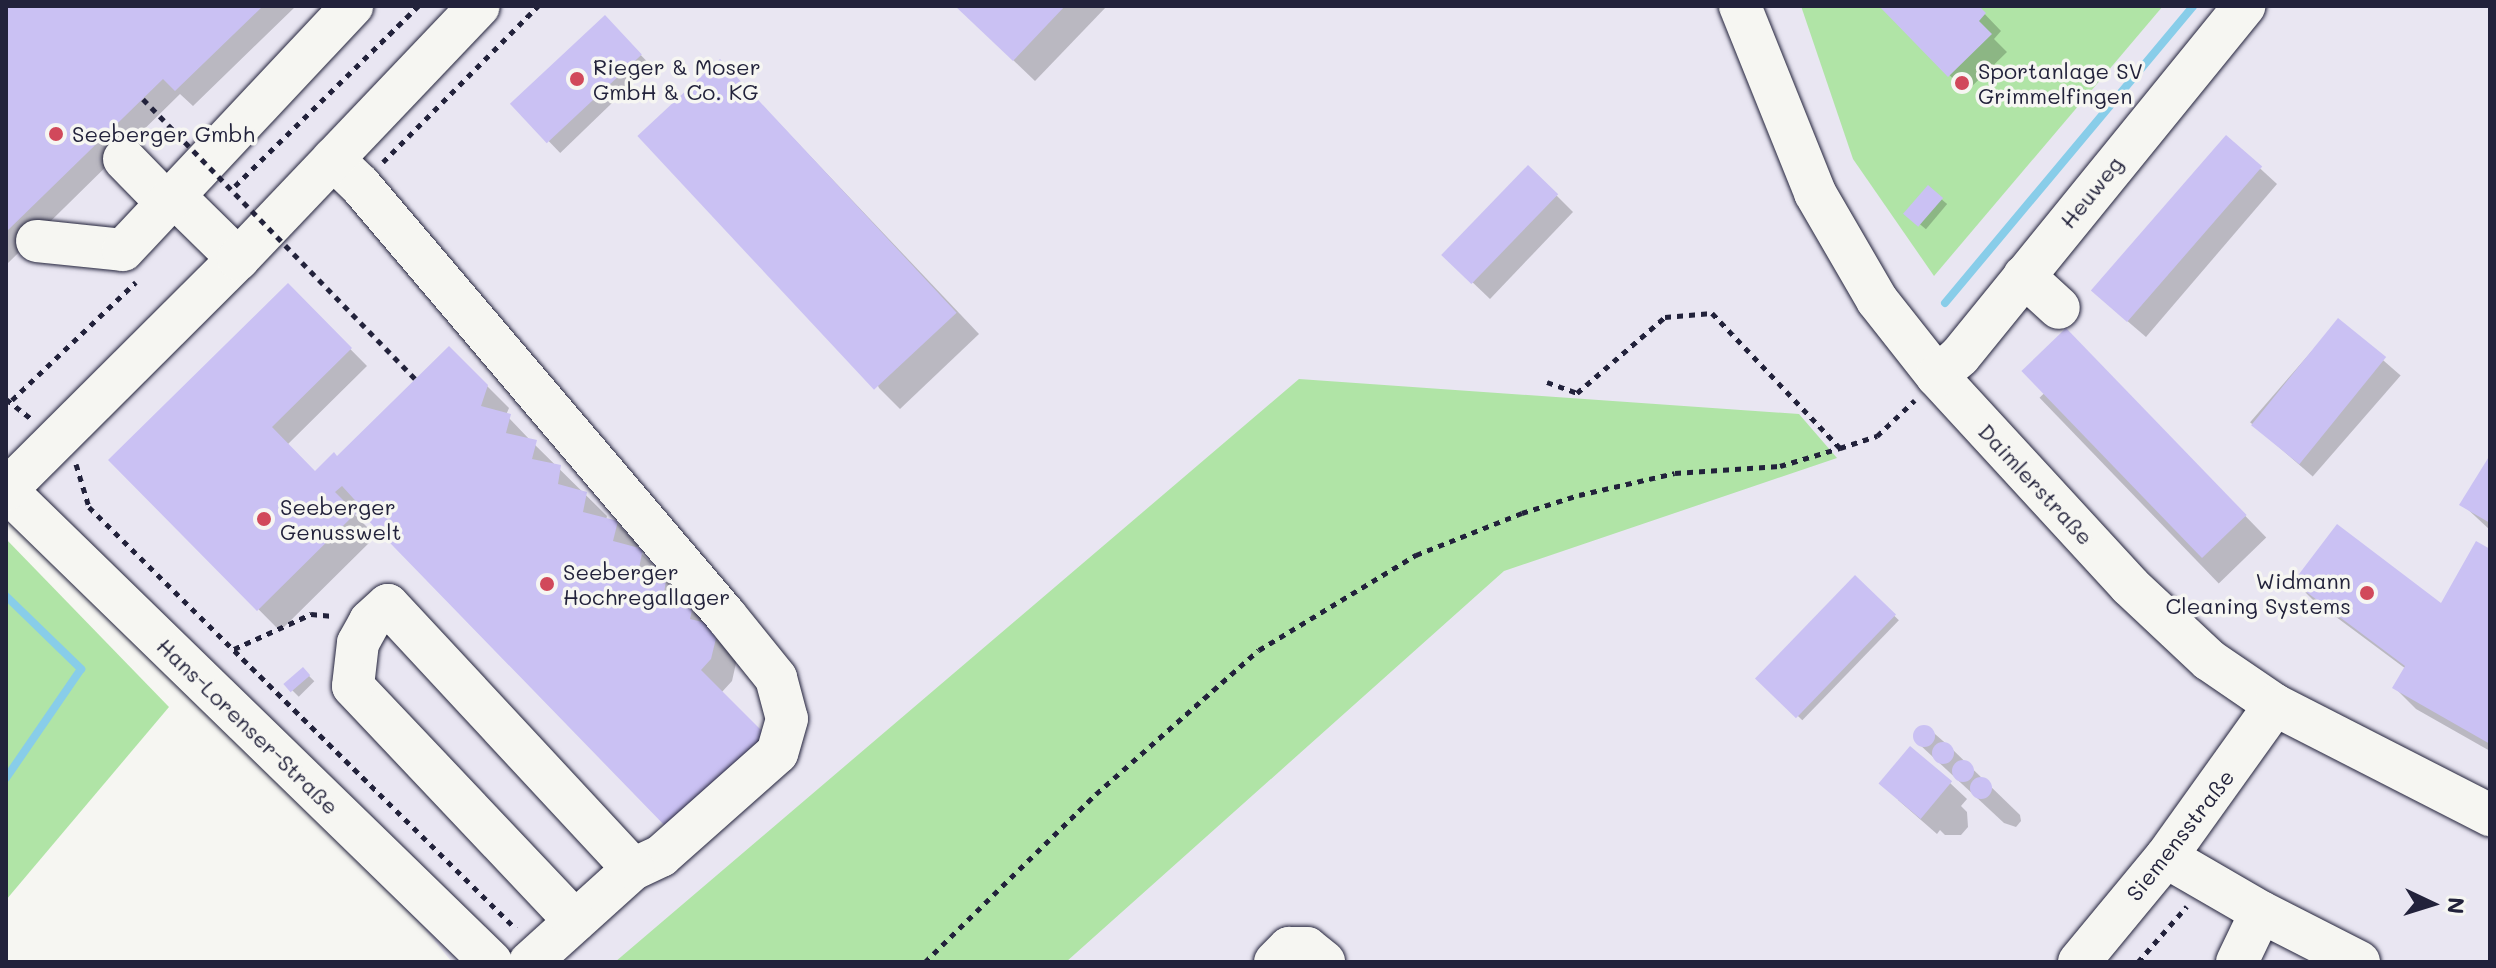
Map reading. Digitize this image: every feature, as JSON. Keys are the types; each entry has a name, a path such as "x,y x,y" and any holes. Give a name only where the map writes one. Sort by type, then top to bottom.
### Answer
{"street":[{"path":"37,241 123,250 352,6"},
{"name":"Hans-Lorenser-Straße","path":"479,6 238,259 6,490 491,962"},
{"name":"Daimlerstraße","path":"1740,6 1815,193 1927,388 2209,660 2265,720 2490,815"},
{"name":"Heuweg","path":"1927,388 1960,356 2244,6"},
{"path":"124,159 238,259"},
{"path":"333,159 360,185 776,678 787,719 777,753 661,856 633,869 535,957"},
{"path":"2024,276 2059,308"},
{"path":"575,921 353,686 358,643 370,621 388,605 633,869"},
{"name":"Siemensstraße","path":"2079,962 2166,857 2265,720"},
{"path":"2166,857 2261,912 2359,962"},
{"path":"2237,962 2261,912"},
{"path":"1275,962 1289,948 1307,948 1324,962"}],"path":[{"path":"143,99 415,379"},
{"path":"1547,382 1577,393 1609,369 1665,317 1712,313 1840,448"},
{"path":"925,962 1096,794 1259,650 1416,555 1509,517 1579,495 1675,473 1780,466 1877,436 1927,388"},
{"path":"6,399 12,400 80,468 89,507 234,649 535,957"},
{"path":"234,649 311,614 370,621"}],"shaded area":[{"path":"6,6 2490,6 2490,962 452,962 423,927 6,512"}],"green space":[{"name":"Sportanlage SV Grimmelfingen","path":"1801,6 2163,6 1934,276 1853,159"},
{"path":"1299,379 1799,414 1837,458 1504,571 1066,962 615,962"},
{"path":"6,539 169,707 6,900"}],"building":[{"name":"Seeberger Gmbh","path":"6,6 263,6 175,91 163,79 6,232"},
{"path":"955,6 1065,6 1013,61"},
{"path":"1879,6 1979,6 1986,13 1979,21 1992,34 1948,77"},
{"name":"Rieger & Moser GmbH & Co. KG","path":"605,15 642,54 547,143 510,104"},
{"path":"720,59 957,313 874,390 637,136"},
{"path":"2226,135 2262,166 2127,322 2091,290"},
{"path":"1528,165 1558,194 1471,284 1441,255"},
{"path":"1928,185 1943,198 1918,227 1903,214"},
{"name":"Seeberger Hochregallager","path":"288,283 352,348 272,427 315,471 334,452 337,456 449,346 488,385 481,406 511,414 506,433 537,440 532,459 561,465 558,484 587,492 583,512 618,521 613,541 643,549 639,568 667,574 664,593 694,601 690,619 719,626 711,659 701,670 765,734 668,829 360,512 363,509 342,486 335,492 356,513 257,611 108,460"},
{"path":"2338,318 2386,357 2299,464 2251,425"},
{"path":"2066,328 2247,515 2202,558 2021,371"},
{"path":"2490,455 2490,523 2459,505"},
{"path":"2337,524 2441,603 2476,541 2490,549 2490,744 2392,688 2405,666 2293,582"},
{"path":"1855,575 1896,615 1796,718 1755,679"},
{"path":"303,667 310,675 291,692 283,684"},
{"path":"1924,725 1932,728 1935,736 1932,744 1924,747 1916,744 1913,736 1916,728"},
{"path":"1943,742 1951,745 1954,753 1951,761 1943,764 1935,761 1932,753 1935,745"},
{"path":"1910,746 1952,781 1921,819 1879,784"},
{"path":"1963,760 1971,763 1974,771 1971,779 1963,782 1955,779 1952,771 1955,763"},
{"path":"1981,777 1989,780 1992,788 1989,796 1981,799 1973,796 1970,788 1973,780"}],"waterway":[{"path":"1945,303 2193,6"},
{"path":"6,596 81,669 6,778"}],"place":[{"name":"Rieger & Moser GmbH & Co. KG","path":"577,79"},
{"name":"Sportanlage SV Grimmelfingen","path":"1962,83"},
{"name":"Seeberger Gmbh","path":"56,134"},
{"name":"Seeberger Genusswelt","path":"264,519"},
{"name":"Seeberger Hochregallager","path":"547,584"},
{"name":"Widmann Cleaning Systems","path":"2367,593"}]}
